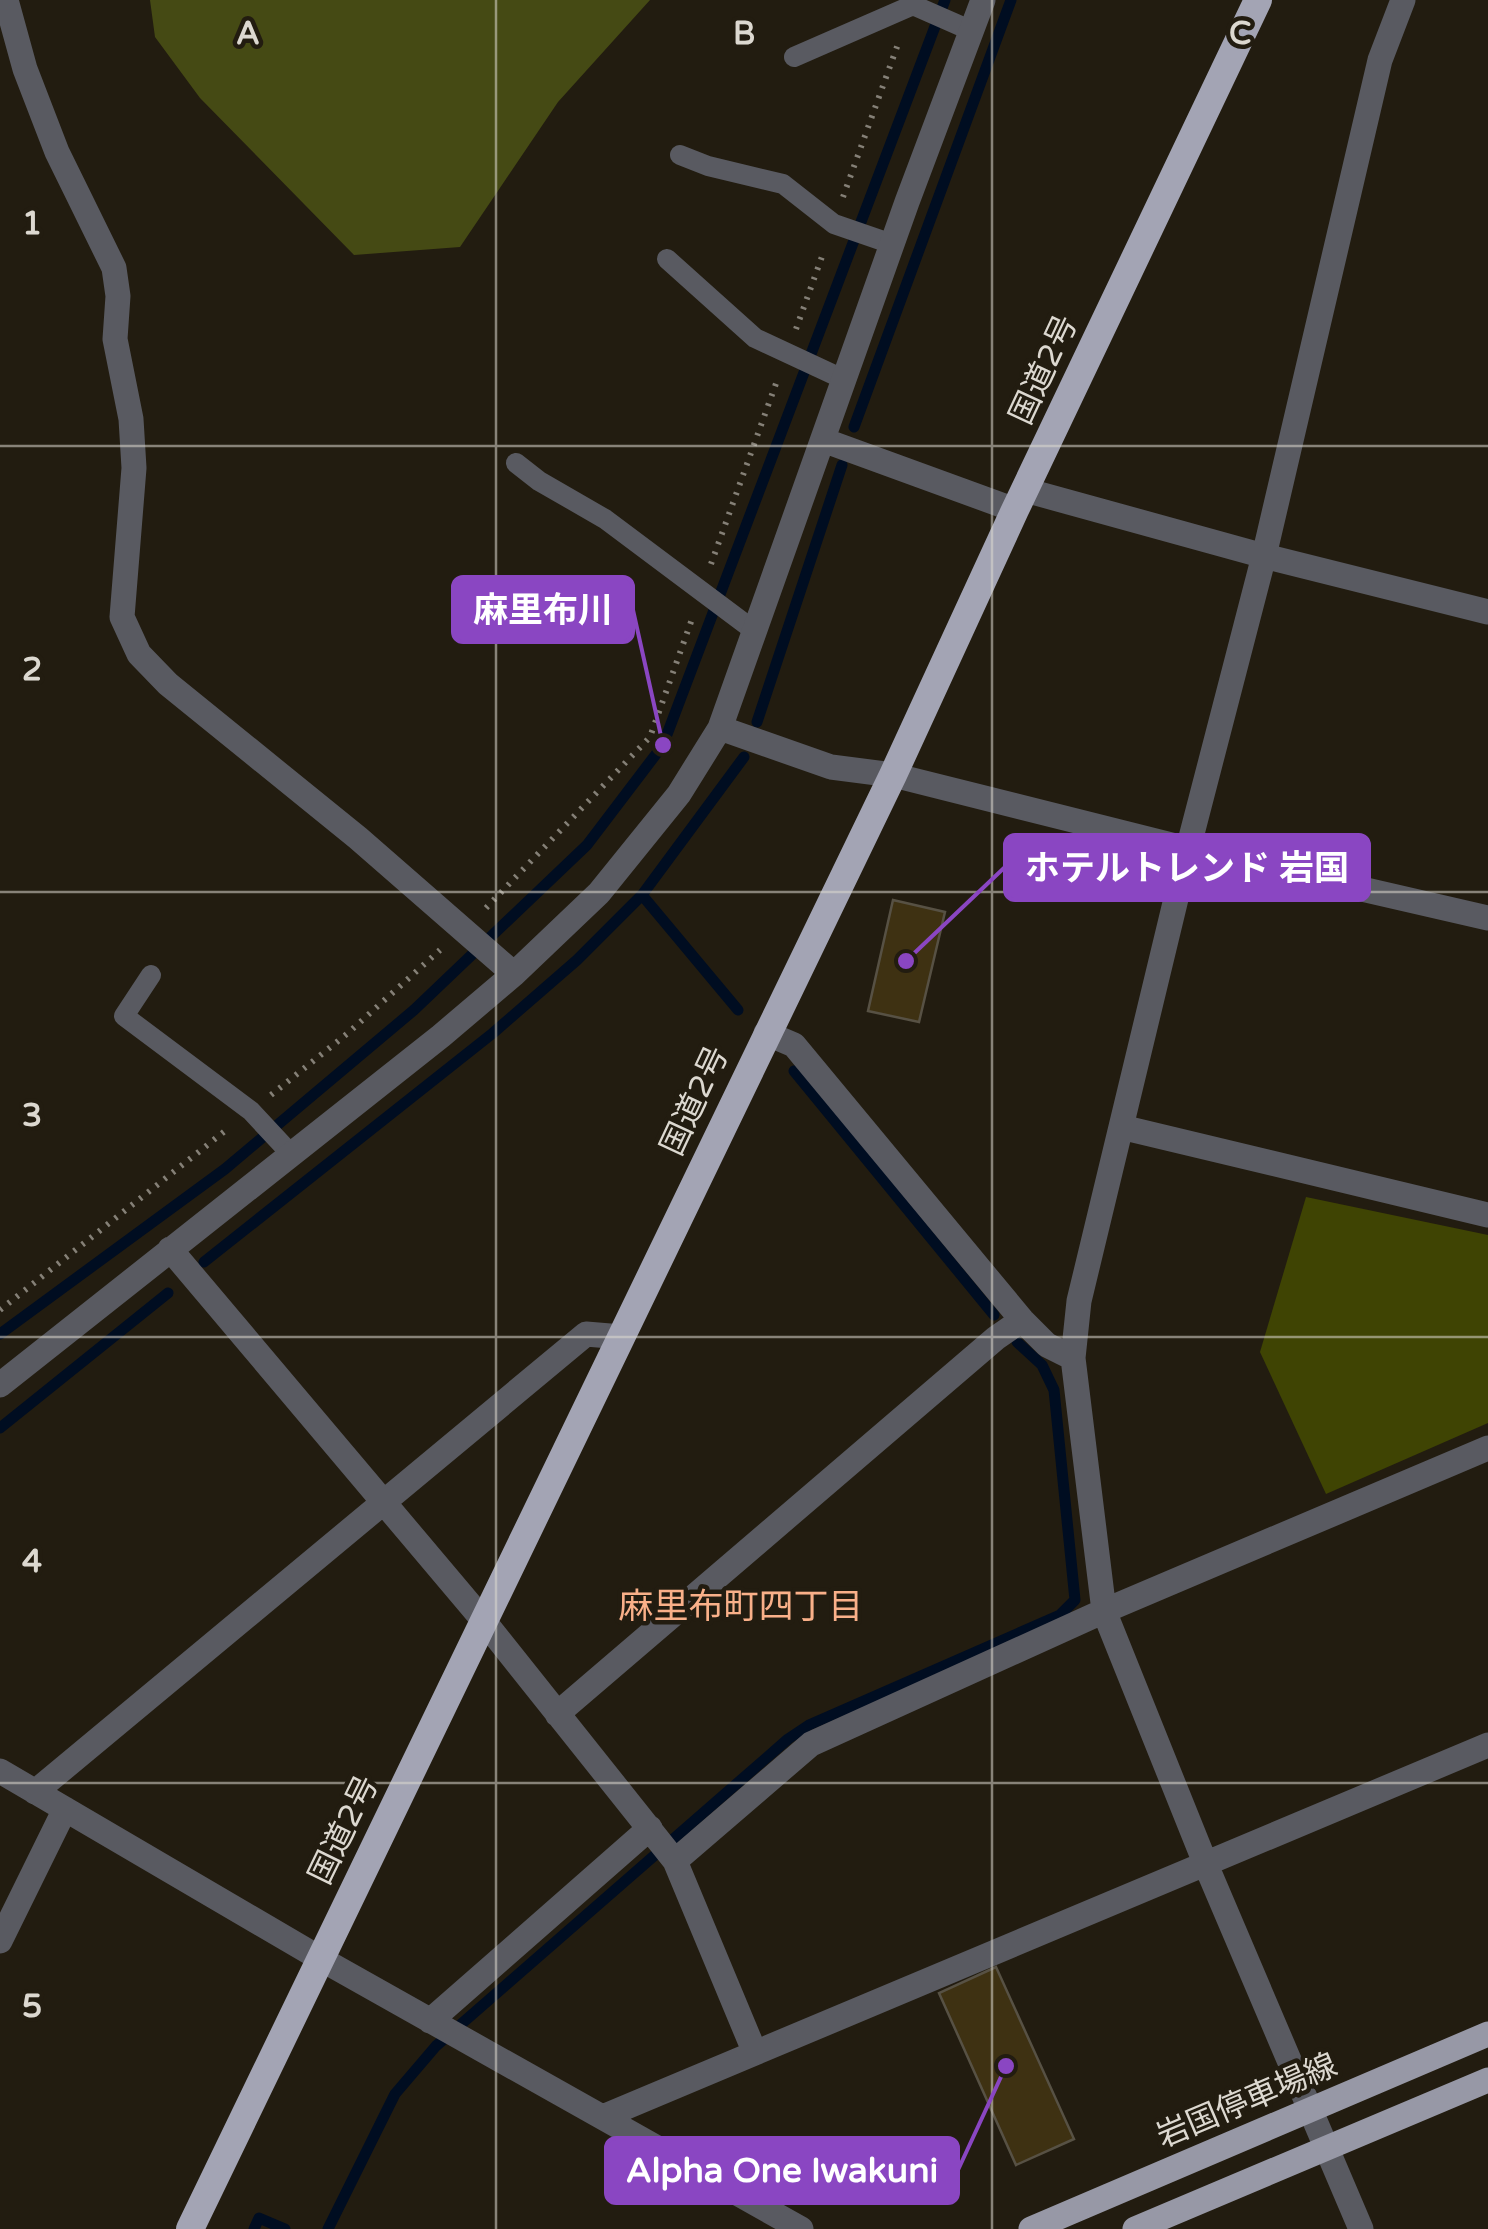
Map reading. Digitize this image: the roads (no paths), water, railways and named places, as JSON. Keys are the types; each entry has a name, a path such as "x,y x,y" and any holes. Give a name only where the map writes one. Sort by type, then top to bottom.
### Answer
{"highway":[{"name":"国道2号","path":"190,2229 893,775 1258,0"}],"main road":[{"name":"岩国停車場線","path":"1032,2229 1488,2034"},
{"path":"1136,2229 1488,2080"}],"street":[{"path":"6,0 25,69 58,152 114,268 118,296 115,339 131,419 134,468 122,617 139,654 168,684 358,838 514,974"},
{"path":"0,1385 288,1149 514,974 599,893 679,794 720,728 747,626 823,440 836,375 884,242 963,28 983,0"},
{"path":"1361,2229 1206,1865 1104,1611 1074,1358 1079,1301 1120,1127 1264,556 1380,60 1403,0"},
{"path":"823,440 1020,500 1488,612"},
{"path":"720,728 831,767 893,775 1188,849 1488,918"},
{"path":"766,1033 794,1044 1022,1320 1048,1345 1074,1358"},
{"path":"1120,1127 1488,1215"},
{"path":"170,1249 484,1620 663,1844 754,2054"},
{"path":"558,1714 996,1338 1022,1320"},
{"path":"36,1792 586,1334 622,1336"},
{"path":"434,2023 663,1844 810,1744 1104,1611 1488,1448"},
{"path":"605,2116 1488,1745"},
{"path":"0,1771 321,1959 801,2229"},
{"path":"0,1941 65,1809"}],"lane":[{"path":"794,57 918,7 963,28"},
{"path":"680,155 783,184 838,226 884,242"},
{"path":"667,259 755,338 836,375"},
{"path":"516,463 606,519 747,626"},
{"path":"151,975 124,1016 259,1118 288,1149"}],"waterway":[{"path":"0,1334 225,1169 414,1010 587,845 663,745 945,0"},
{"path":"854,427 1011,0"},
{"path":"757,722 842,465"},
{"path":"204,1262 493,1033 577,960 642,895 744,757"},
{"path":"642,895 738,1010"},
{"path":"794,1071 994,1315"},
{"path":"0,1428 168,1293"},
{"path":"328,2229 395,2094 436,2046 788,1739 809,1725 1060,1615 1075,1600 1054,1390 1042,1365 1017,1342"},
{"path":"254,2229 259,2218 285,2229"}],"place":[{"name":"麻里布川","path":"663,745"},
{"name":"ホテルトレンド 岩国","path":"906,961"},
{"name":"Alpha One Iwakuni","path":"1006,2066"}],"district":[{"name":"麻里布町四丁目","path":"741,1607"}]}
